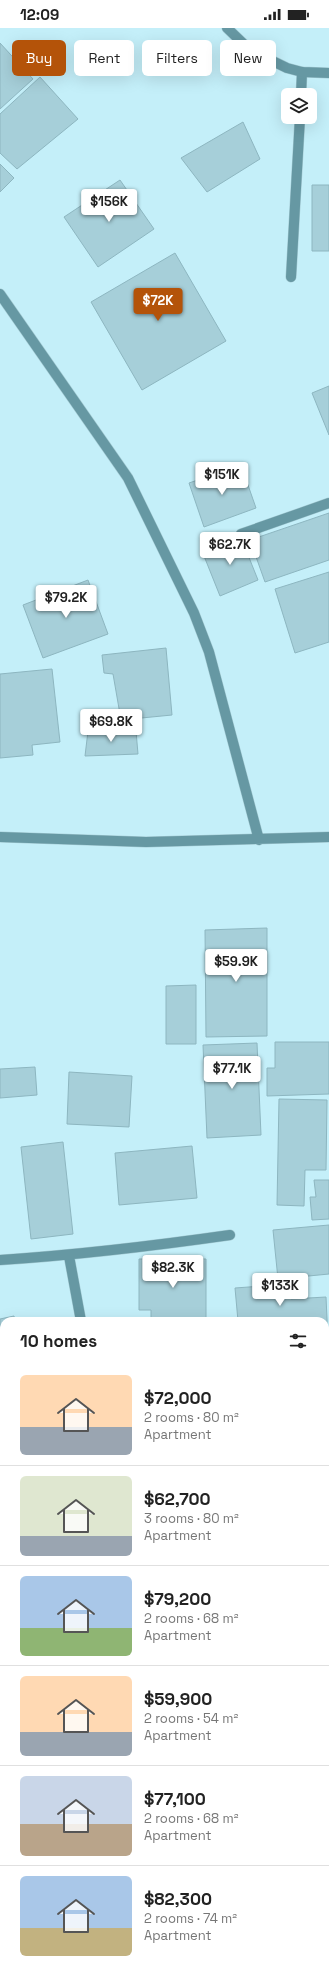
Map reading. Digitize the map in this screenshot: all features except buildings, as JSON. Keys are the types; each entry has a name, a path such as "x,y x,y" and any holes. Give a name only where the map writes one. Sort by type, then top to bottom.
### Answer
{"street":[{"path":"227,28 250,50 287,68 302,72 329,73"},
{"path":"301,88 302,72"},
{"path":"291,277 300,124"},
{"path":"0,294 128,478 194,613 209,652 259,840"},
{"path":"241,534 329,503"},
{"path":"0,837 146,842 329,837"},
{"path":"0,1260 69,1256 230,1235"},
{"path":"69,1256 80,1317"}]}
